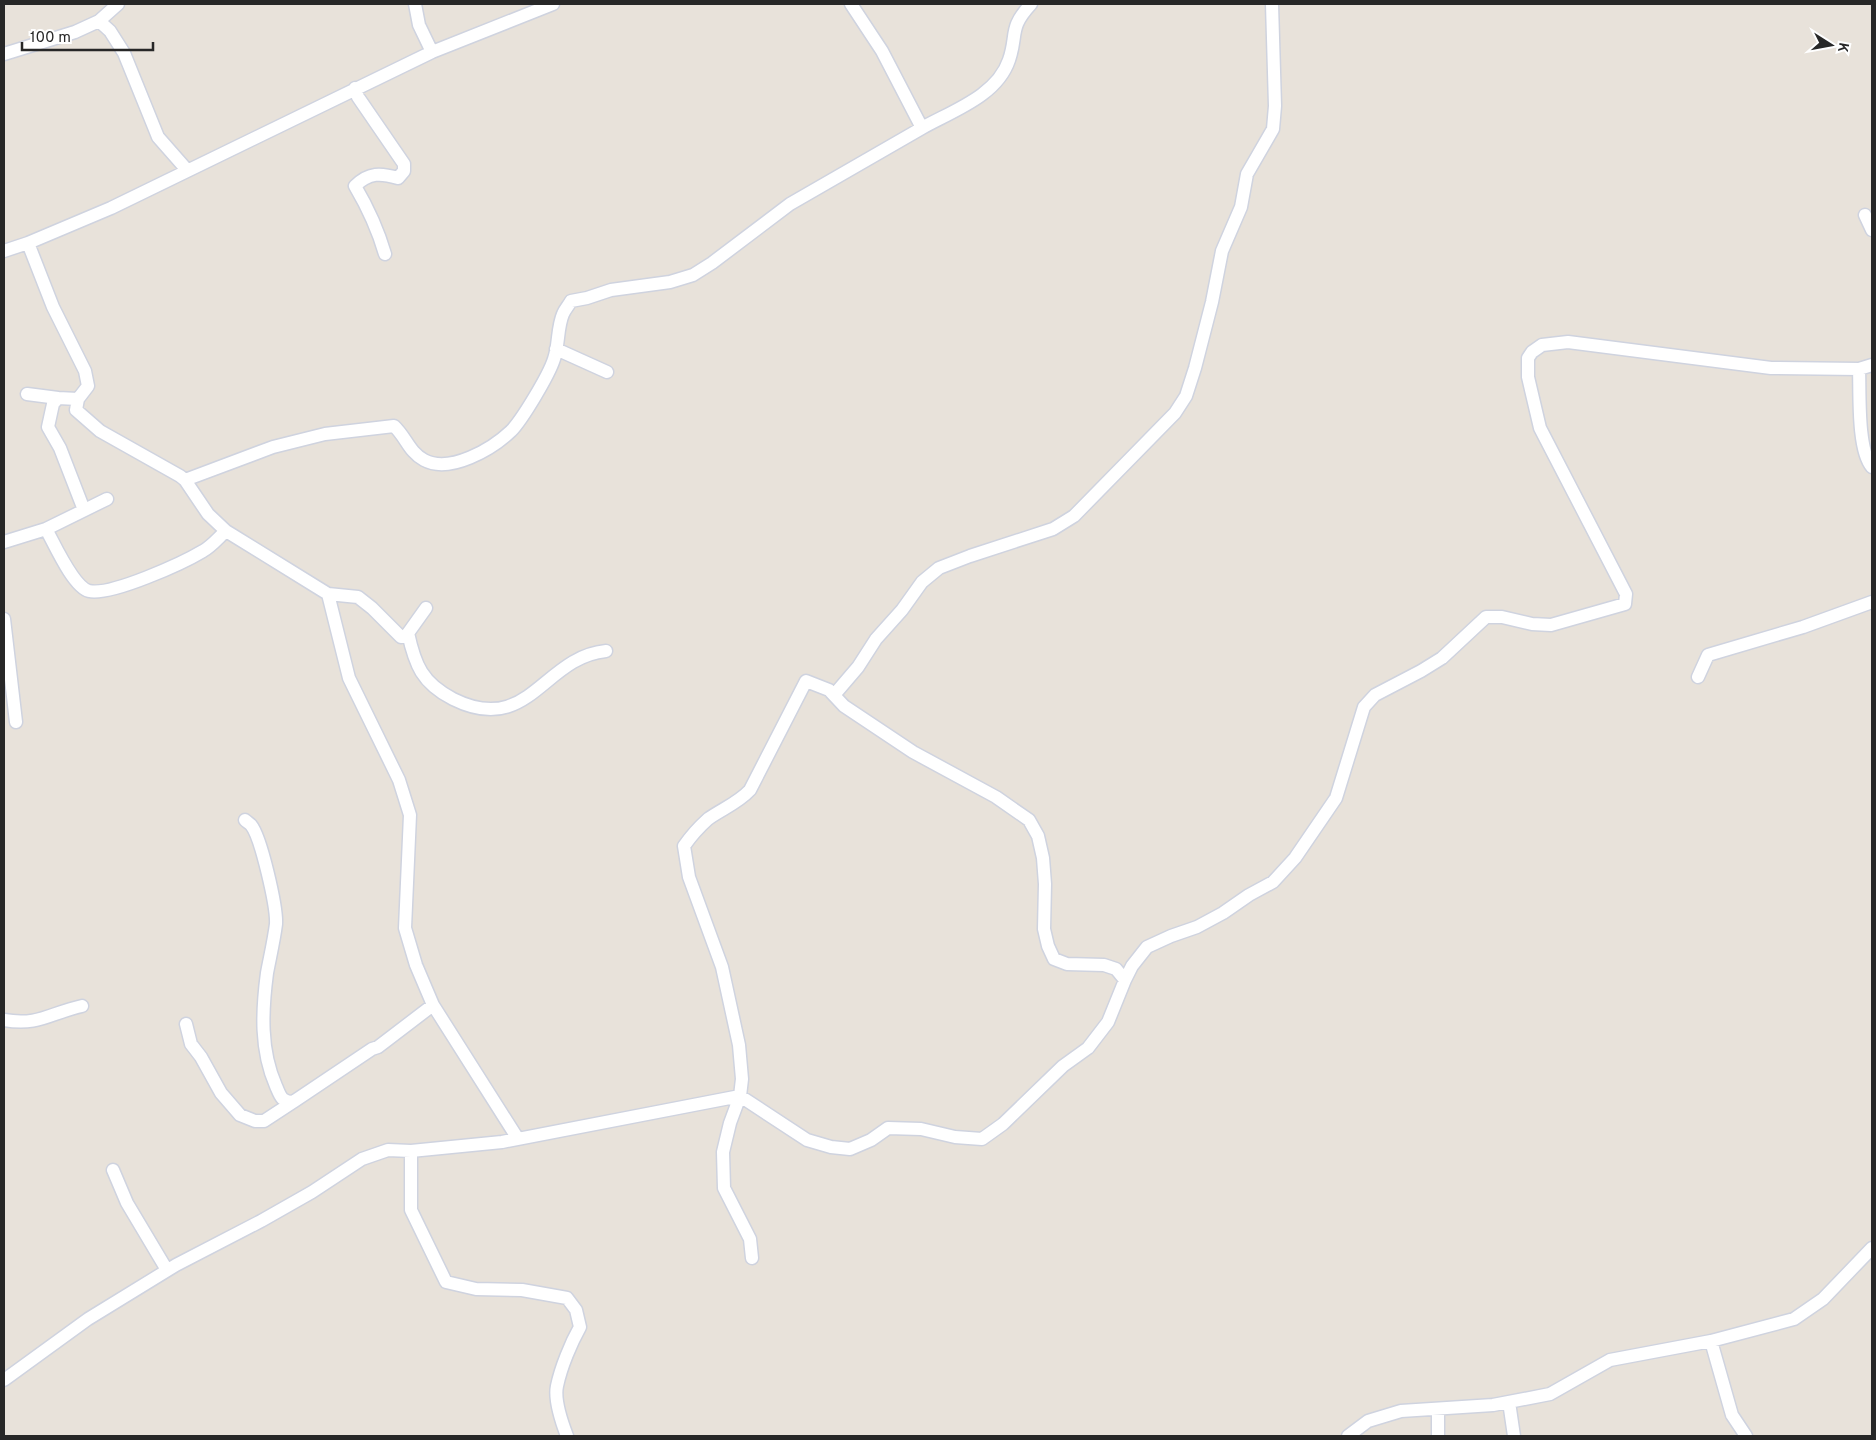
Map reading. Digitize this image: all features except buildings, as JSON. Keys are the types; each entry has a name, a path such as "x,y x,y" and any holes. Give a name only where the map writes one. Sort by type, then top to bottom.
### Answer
{"street":[{"path":"4,54 75,32 99,22 118,4"},
{"path":"415,4 419,25 432,52"},
{"path":"4,251 28,243 111,208 432,52 553,4"},
{"path":"851,4 882,51 922,128"},
{"path":"185,480 273,446 325,434 394,426 401,432 410,449 425,460 445,465 459,462 488,448 512,430 538,391 554,360 563,315 571,301 611,290 670,282 694,275 790,204 981,95 1001,77 1010,60 1014,28 1019,16 1031,4"},
{"path":"834,695 858,667 876,639 902,610 922,582 940,568 970,556 1053,529 1074,516 1089,503 1186,396 1212,302 1222,251 1241,207 1247,174 1273,129 1272,4"},
{"path":"99,22 110,31 124,53 158,137 187,170"},
{"path":"355,88 358,97 404,164 404,171 398,178 383,174 371,174 362,178 355,186 365,202 379,234 385,254"},
{"path":"1865,215 1872,230"},
{"path":"28,243 54,307 85,371 88,386 78,399 76,410 100,431 185,480 208,514 226,530 328,594 358,597 401,637 408,632 426,608"},
{"path":"4,1380 88,1319 167,1270 261,1222 312,1192 362,1159 388,1150 411,1151 502,1142 740,1096 807,1140 831,1147 850,1149 871,1140 888,1128 921,1129 955,1137 982,1139 1003,1124 1063,1066 1088,1048 1108,1022 1124,980 1146,947 1197,927 1223,913 1249,895 1273,882 1296,858 1336,798 1364,707 1375,694 1421,671 1442,658 1486,617 1502,617 1532,624 1551,625 1625,604 1626,594 1540,428 1528,378 1528,358 1532,352 1542,345 1568,342 1771,368 1859,369 1872,365"},
{"path":"556,349 607,372"},
{"path":"1859,369 1861,428 1867,461 1872,467"},
{"path":"27,394 78,399"},
{"path":"58,398 53,404 48,427 60,448 84,510"},
{"path":"4,542 46,529 107,499"},
{"path":"46,529 75,582 88,591 112,590 172,566 205,550 226,530"},
{"path":"328,594 349,678 399,780 410,815 405,928 416,965 433,1005 518,1139"},
{"path":"1698,677 1708,655 1803,628 1872,602"},
{"path":"4,619 16,722"},
{"path":"408,632 416,663 425,678 444,694 469,707 486,709 513,706 566,667 595,652 606,650"},
{"path":"752,1258 750,1239 724,1188 724,1152 730,1123 740,1096 742,1079 739,1044 722,967 689,877 684,846 694,832 708,819 743,798 750,790 806,681 829,690 844,706 913,752 996,797 1029,820 1038,836 1043,858 1045,884 1044,929 1048,946 1054,959 1067,964 1104,965 1116,969 1124,980"},
{"path":"244,820 251,825 261,849 276,922 264,1006 264,1048 268,1070 280,1098 286,1102 293,1102"},
{"path":"186,1024 190,1044 201,1057 221,1093 240,1115 255,1121 264,1121 278,1114 372,1049 378,1047 433,1005"},
{"path":"4,1020 21,1023 41,1020 82,1006"},
{"path":"411,1151 411,1210 446,1282 476,1290 522,1290 567,1298 576,1310 580,1327 573,1340 556,1388 561,1418 568,1436"},
{"path":"113,1170 127,1203 167,1270"},
{"path":"1348,1436 1368,1421 1401,1411 1493,1405 1550,1394 1610,1360 1711,1341 1794,1319 1823,1299 1872,1248"},
{"path":"1711,1341 1732,1415 1746,1436"},
{"path":"1509,1402 1514,1436"},
{"path":"1438,1409 1438,1436"}]}
